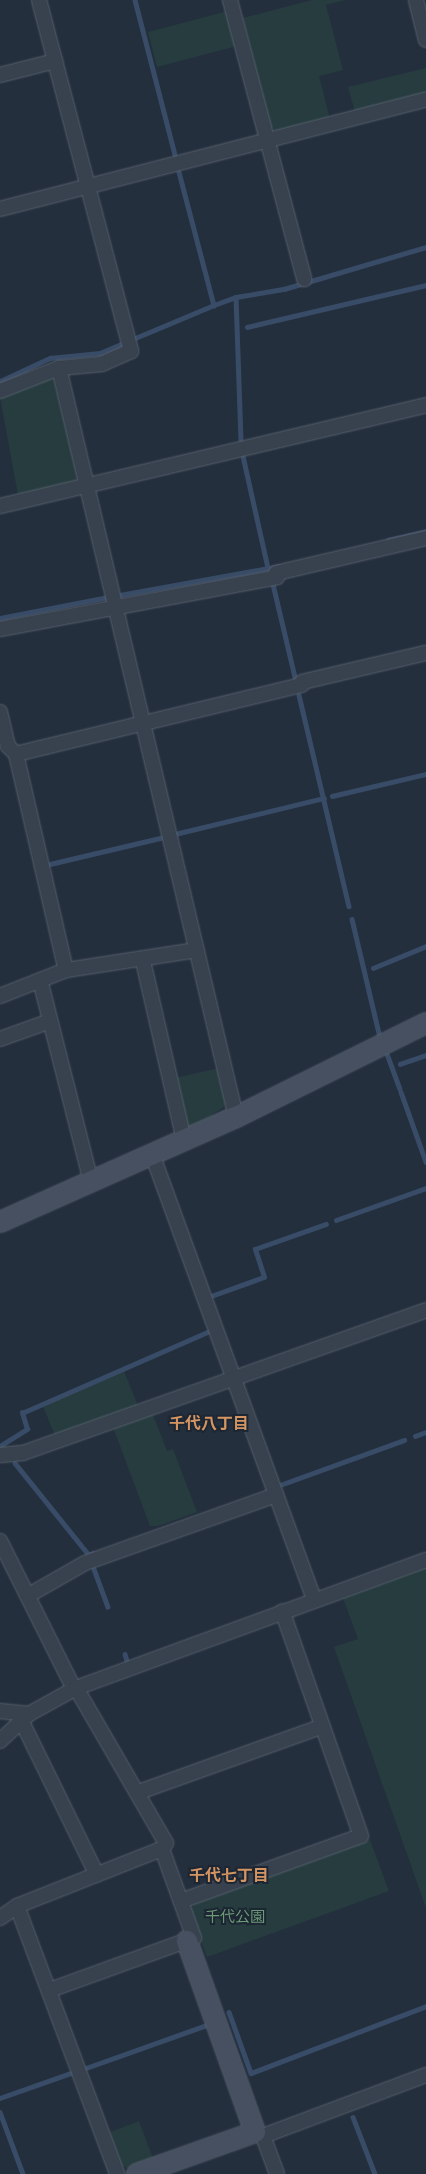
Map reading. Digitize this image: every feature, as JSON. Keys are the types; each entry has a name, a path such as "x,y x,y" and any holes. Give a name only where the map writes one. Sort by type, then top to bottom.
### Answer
{"street":[{"path":"0,391 59,368 102,364 131,351 39,0"},
{"path":"230,0 304,279"},
{"path":"416,0 426,40"},
{"path":"0,75 54,61"},
{"path":"0,209 426,100"},
{"path":"59,368 236,1117"},
{"path":"0,506 426,405"},
{"path":"0,629 276,575 426,538"},
{"path":"8,749 143,723 426,653"},
{"path":"0,712 66,970"},
{"path":"0,996 66,970 143,961 196,950"},
{"path":"143,961 184,1140"},
{"path":"40,980 91,1182"},
{"path":"0,1039 50,1021"},
{"path":"0,1222 236,1117 426,1023"},
{"path":"152,1154 314,1600"},
{"path":"0,1455 23,1453 426,1310"},
{"path":"29,1595 85,1563 276,1495"},
{"path":"0,1918 17,1906 162,1849 166,1843 139,1792 75,1689 29,1595 2,1546"},
{"path":"0,1741 25,1718 75,1689 282,1611 426,1560"},
{"path":"181,1901 361,1836 282,1611"},
{"path":"0,1711 25,1718 98,1875"},
{"path":"139,1792 322,1726"},
{"path":"50,1990 194,1938 162,1849"},
{"path":"17,1906 50,1990 117,2174"},
{"path":"187,1941 259,2134 277,2174"},
{"path":"138,2174 259,2134 426,2075"}],"green space":[{"path":"312,0 345,0 326,5 343,70 319,76 330,119 279,132 271,127 243,18"},
{"path":"228,11 237,46 157,67 148,32"},
{"path":"426,68 426,94 355,112 348,87"},
{"path":"47,376 54,381 78,476 73,483 18,495 0,397"},
{"path":"219,1068 228,1104 194,1127 186,1127 175,1078"},
{"path":"124,1371 138,1406 55,1436 43,1406"},
{"path":"152,1412 167,1451 173,1449 197,1512 158,1526 150,1526 113,1427"},
{"path":"426,1568 426,1908 334,1647 358,1639 343,1598"},
{"name":"千代公園","path":"370,1840 389,1891 207,1957 190,1911 195,1903"},
{"path":"139,2121 154,2161 129,2169 120,2165 108,2133"}],"waterway":[{"path":"135,0 175,155"},
{"path":"179,172 214,305 236,297 241,443"},
{"path":"236,297 284,289 426,247"},
{"path":"247,327 426,285"},
{"path":"133,339 214,305"},
{"path":"0,381 50,358 100,353 121,344"},
{"path":"243,456 268,568"},
{"path":"388,540 426,531"},
{"path":"120,595 279,566"},
{"path":"273,584 295,677"},
{"path":"0,618 108,597"},
{"path":"299,695 349,906"},
{"path":"332,796 426,774"},
{"path":"175,834 324,798"},
{"path":"50,864 164,837"},
{"path":"352,919 380,1037"},
{"path":"373,968 426,946"},
{"path":"386,1051 400,1089"},
{"path":"400,1064 426,1055"},
{"path":"401,1092 426,1162"},
{"path":"336,1220 426,1188"},
{"path":"211,1296 264,1277 255,1249 326,1224"},
{"path":"0,1446 27,1429 22,1413 210,1331"},
{"path":"415,1436 426,1432"},
{"path":"280,1485 404,1440"},
{"path":"15,1463 89,1555 93,1553"},
{"path":"94,1569 108,1607"},
{"path":"125,1654 127,1661"},
{"path":"229,2012 251,2073 426,2006"},
{"path":"86,2068 207,2025"},
{"path":"0,2098 74,2072"},
{"path":"0,2112 23,2174"},
{"path":"353,2117 375,2174"}],"district":[{"name":"千代八丁目","path":"209,1424"},
{"name":"千代七丁目","path":"229,1876"}]}
